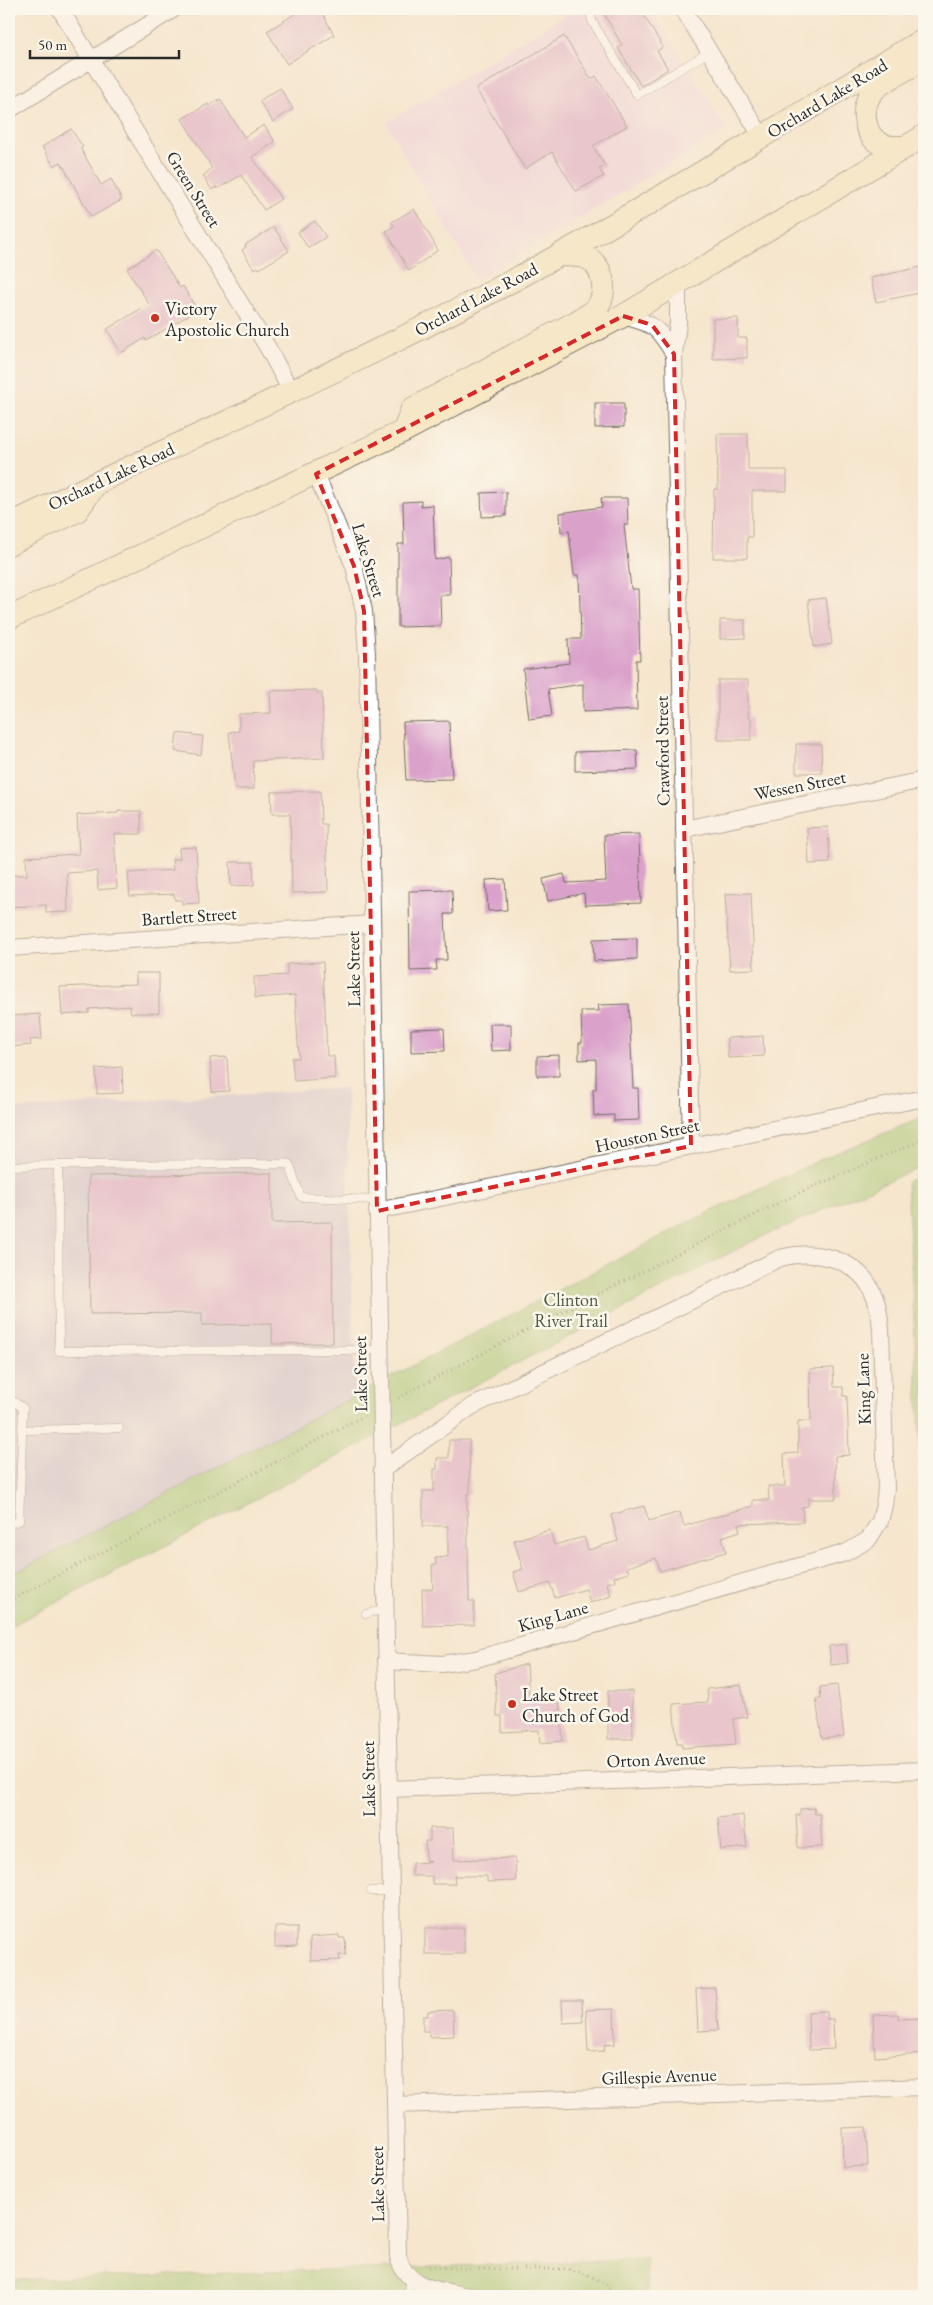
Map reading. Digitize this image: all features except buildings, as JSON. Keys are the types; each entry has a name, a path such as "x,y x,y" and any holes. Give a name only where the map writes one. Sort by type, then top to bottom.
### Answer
{"main road":[{"name":"Orchard Lake Road","path":"9,525 292,392 560,255 762,137 924,39"},
{"path":"915,142 881,145 870,132 864,116 867,100 874,90 924,59"},
{"path":"9,618 404,432 623,316 915,142"},
{"path":"404,432 412,409 576,322 598,308 604,290 601,275 594,264 585,257 560,255"},
{"path":"9,544 77,511 97,482"}],"street":[{"name":"Green Street","path":"60,9 268,348 292,392"},
{"path":"9,110 174,9"},
{"path":"683,9 762,137"},
{"name":"Crawford Street","path":"678,284 678,323 674,354 690,1146"},
{"path":"623,316 652,325 662,334 674,354"},
{"name":"Lake Street","path":"316,474 354,566 364,611 372,924 398,2256 409,2291"},
{"name":"Wessen Street","path":"684,829 924,780"},
{"name":"Bartlett Street","path":"9,948 372,924"},
{"name":"Houston Street","path":"377,1206 690,1146 924,1098"},
{"name":"King Lane","path":"382,1470 476,1404 780,1258 808,1254 836,1260 849,1266 864,1279 873,1292 877,1303 882,1329 886,1489 880,1521 872,1535 863,1544 845,1553 476,1659 442,1664 386,1661"},
{"name":"Orton Avenue","path":"389,1789 924,1770"},
{"name":"Gillespie Avenue","path":"395,2105 924,2087"},
{"path":"409,2291 429,2288 468,2296"}],"lane":[{"path":"590,9 592,22 637,95 710,52"},
{"path":"9,1166 289,1164 301,1197 377,1206"},
{"path":"58,1165 59,1351 380,1350"},
{"path":"9,1398 23,1408 19,1521 9,1524"},
{"path":"23,1430 119,1428"},
{"path":"366,1614 385,1609"},
{"path":"371,1891 391,1892"}],"path":[{"path":"398,1398 759,1212 802,1191 924,1139"},
{"path":"397,1388 398,1407"},
{"path":"9,1601 381,1407"},
{"path":"423,2266 474,2269 568,2269 588,2275 607,2285 617,2296"}],"highlighted area":[{"path":"623,316 652,325 674,354 691,1146 377,1211 364,611 354,566 316,474"}],"shaded area":[{"path":"575,9 650,9 727,129 477,280 386,123"},
{"path":"346,1088 355,1396 9,1576 9,1109"}],"green space":[{"name":"Clinton River Trail","path":"924,1117 924,1165 757,1239 9,1627 9,1576 687,1223 826,1157"},
{"path":"924,1176 924,1517 907,1181"},
{"path":"647,2260 647,2296 9,2296 9,2280"}],"place":[{"name":"Victory Apostolic Church","path":"155,318"},
{"name":"Lake Street Church of God","path":"512,1704"}]}
